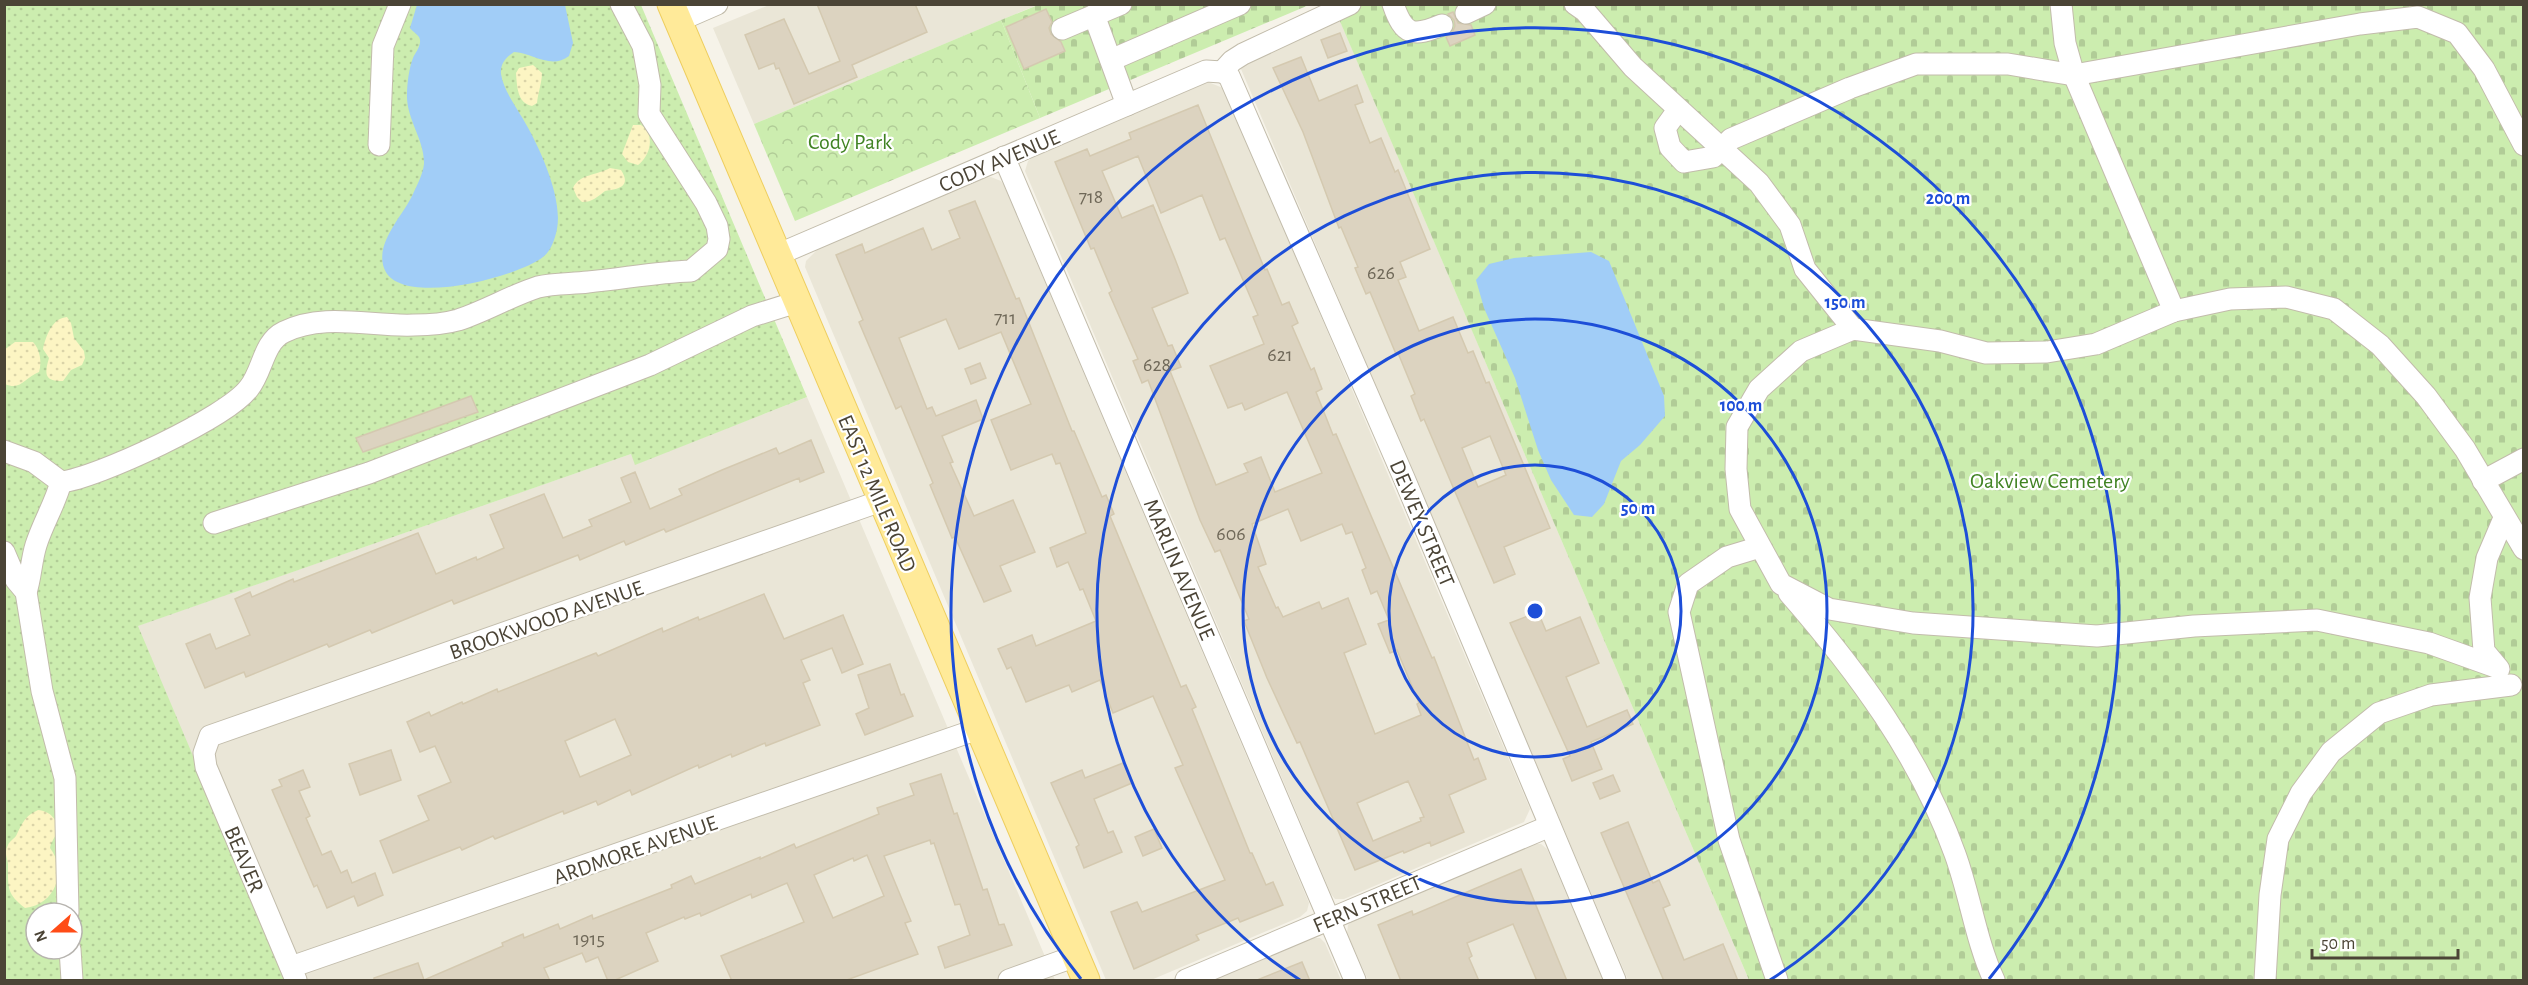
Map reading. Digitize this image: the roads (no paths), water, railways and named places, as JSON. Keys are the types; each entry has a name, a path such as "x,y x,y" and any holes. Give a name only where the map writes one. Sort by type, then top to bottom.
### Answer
{"main road":[{"name":"EAST 12 MILE ROAD","path":"675,13 1086,981"}],"street":[{"path":"379,145 383,45 400,4"},
{"path":"4,451 34,462 61,482 77,480 123,463 202,421 248,391 270,343 281,333 300,325 329,321 383,325 456,321 541,286 691,271 717,249 719,239 717,226 706,203 649,114 650,85 644,46 621,4"},
{"path":"675,13 717,4"},
{"path":"1062,29 1121,4"},
{"path":"1111,60 1240,4"},
{"path":"1222,72 1232,61 1243,54 1350,4"},
{"path":"1393,4 1405,29 1413,33 1424,32 1442,25"},
{"path":"1575,4 1585,10 1633,67 1759,183 1790,225 1805,269 1853,329"},
{"path":"2061,4 2065,43 2074,75 2174,310"},
{"path":"1094,15 1127,105"},
{"path":"1678,110 1665,128 1670,147 1684,162 1713,157 1731,139 1850,88 1916,64 2008,64 2074,75 2360,24 2418,17 2457,33 2484,69 2523,145"},
{"name":"CODY AVENUE","path":"777,255 1206,71 1222,72"},
{"name":"DEWEY STREET","path":"1222,72 1233,82 1400,466 1615,981"},
{"name":"MARLIN AVENUE","path":"1004,157 1355,981"},
{"path":"1995,981 1955,853 1897,734 1828,638 1781,584 1740,509 1736,469 1737,427 1759,389 1801,351 1853,329 1940,342 1986,353 2047,352 2096,344 2174,310 2230,299 2286,297 2334,309 2380,345 2426,396 2465,448 2523,549"},
{"path":"214,523 369,473 650,365 752,316 797,302"},
{"path":"2483,481 2523,459"},
{"path":"61,482 34,549 26,592 42,691 65,778 68,901"},
{"name":"BROOKWOOD AVENUE","path":"210,736 882,501"},
{"path":"2504,518 2487,558 2480,598 2484,651 2517,688"},
{"path":"1760,547 1727,557 1688,584 1679,612 1729,840 1777,981"},
{"path":"4,552 16,580 26,592"},
{"path":"1781,584 1829,609 1913,623 2097,636 2194,626 2317,620 2429,643 2496,667"},
{"path":"18,644 31,624"},
{"path":"2265,981 2270,895 2278,839 2301,793 2331,752 2379,713 2431,695 2517,688"},
{"name":"ARDMORE AVENUE","path":"294,974 978,729"},
{"name":"BEAVER","path":"210,736 204,753 206,767 294,974"},
{"name":"FERN STREET","path":"1186,981 1550,826"},
{"path":"1009,981 1076,956"},
{"path":"71,961 72,981"}],"water":[{"path":"417,5 565,5 573,43 569,56 562,60 549,61 514,52 508,56 501,67 504,85 536,143 548,172 558,216 557,229 548,252 530,265 510,273 485,280 434,288 411,286 394,280 384,268 383,249 391,229 413,194 424,164 422,146 407,103 410,66 420,43 419,37 410,28"},
{"path":"1591,252 1609,261 1664,396 1665,416 1640,445 1621,461 1604,504 1592,517 1574,515 1551,480 1538,450 1515,378 1484,308 1476,280 1489,264 1514,258"}],"park label":[{"name":"Cody Park","path":"850,141"},
{"name":"Oakview Cemetery","path":"2050,480"}]}
